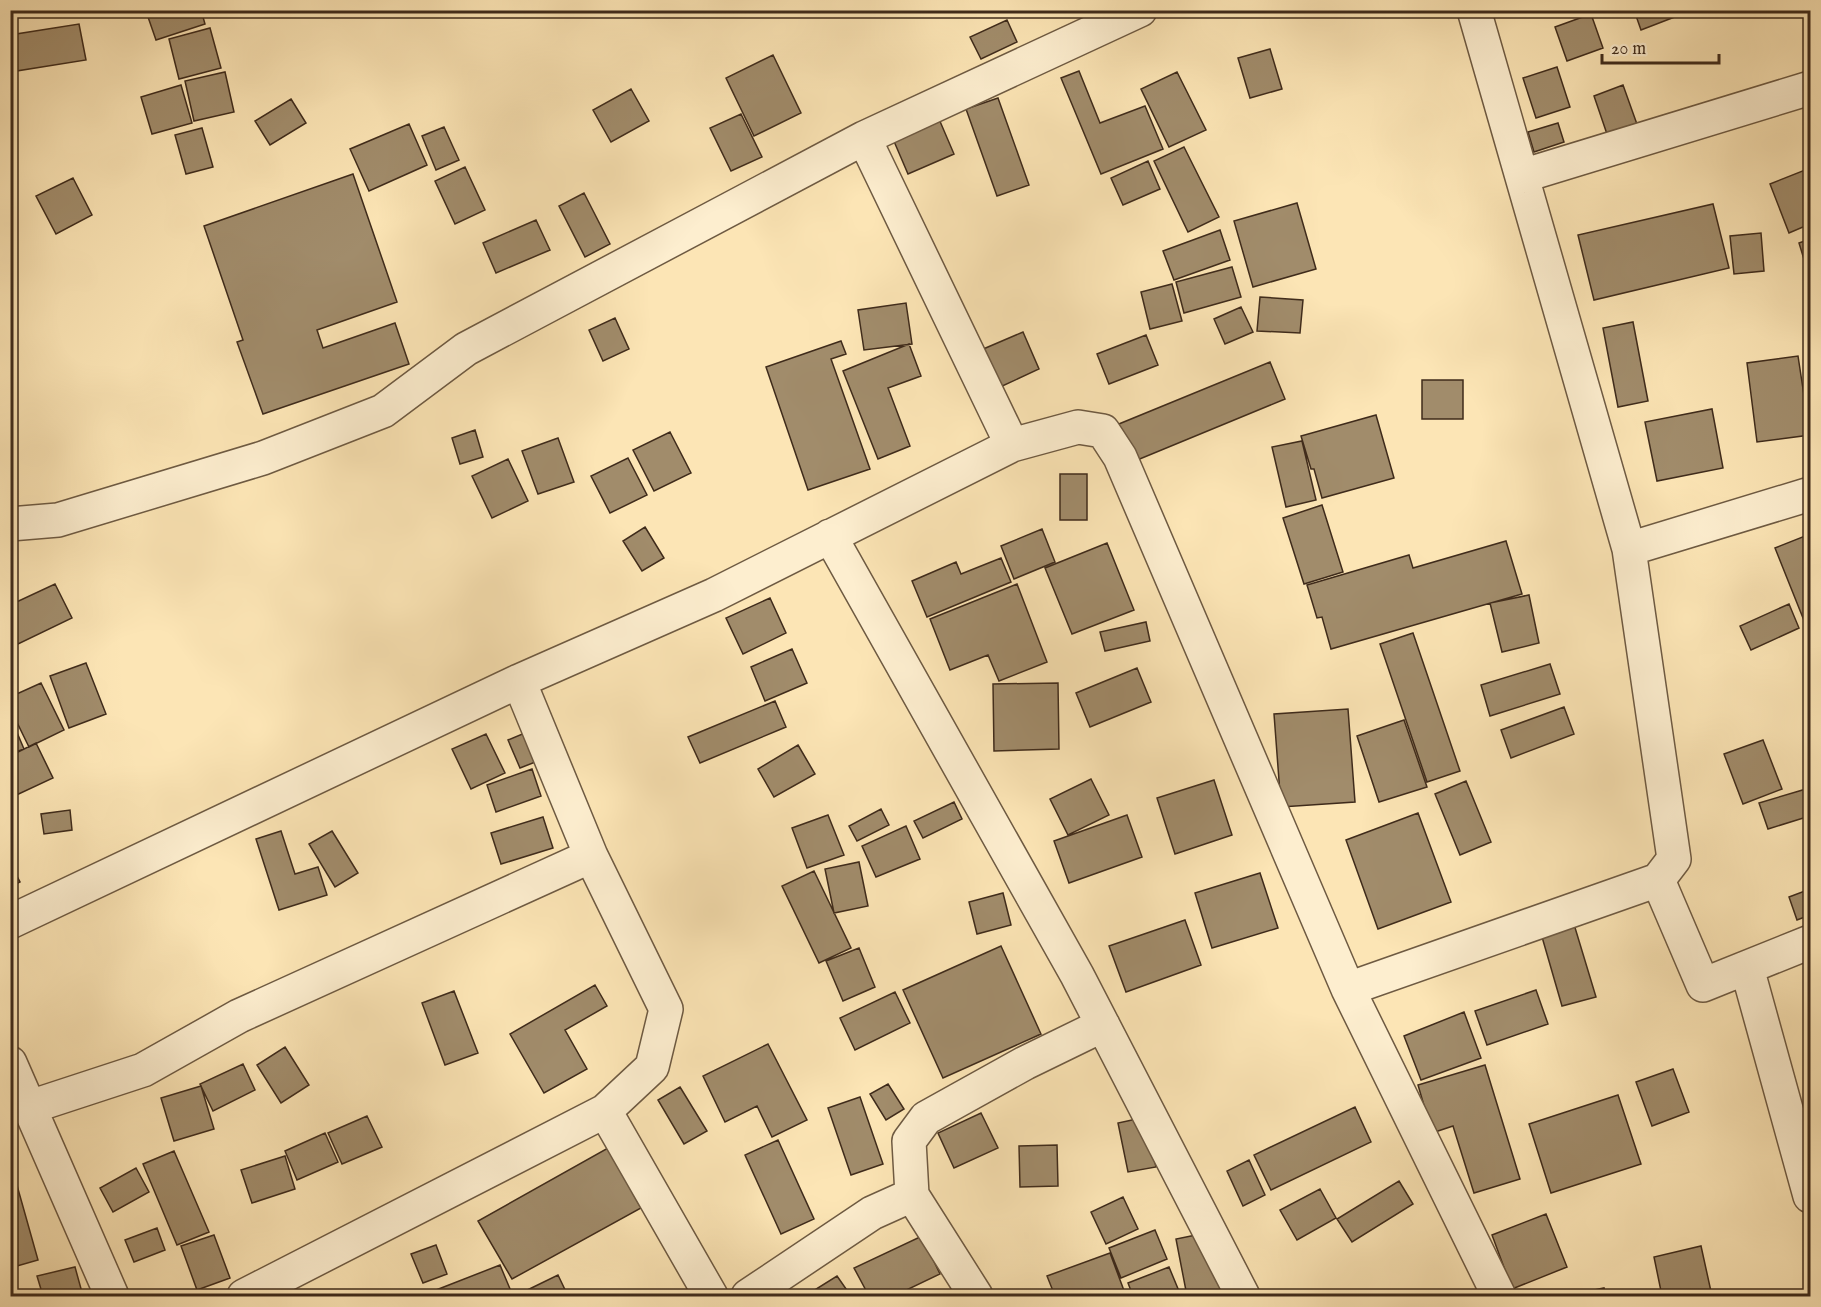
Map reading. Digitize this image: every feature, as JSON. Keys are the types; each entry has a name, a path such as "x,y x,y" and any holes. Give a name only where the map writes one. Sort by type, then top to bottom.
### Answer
{"street":[{"path":"10,525 58,520 263,458 383,411 466,349 864,138 1140,10"},
{"path":"1348,989 1658,880 1674,859 1629,549 1474,10"},
{"path":"1522,176 1810,88"},
{"path":"864,138 1012,445"},
{"path":"10,922 519,681 714,595 1012,445 1078,427 1103,431 1120,457 1348,989 1499,1296"},
{"path":"1629,549 1810,494"},
{"path":"830,536 1077,975 1243,1296"},
{"path":"244,1296 604,1111 652,1067 666,1009 591,856 519,681"},
{"path":"30,1107 143,1070 239,1016 591,856"},
{"path":"1658,880 1703,985 1810,942"},
{"path":"1747,968 1810,1196"},
{"path":"976,1296 912,1195 909,1141 926,1118 1025,1063 1103,1025"},
{"path":"10,1063 112,1296"},
{"path":"604,1111 711,1296"},
{"path":"748,1296 872,1213 912,1195"}],"building":[{"path":"168,10 201,10 205,24 156,40 148,17"},
{"path":"1634,10 1684,10 1685,13 1641,30"},
{"path":"1591,14 1603,48 1567,61 1555,27"},
{"path":"1007,20 1017,42 981,59 970,37"},
{"path":"79,24 86,60 10,72 10,35"},
{"path":"210,28 221,68 179,79 169,39"},
{"path":"1270,49 1282,89 1250,98 1238,58"},
{"path":"773,55 801,113 754,136 726,78"},
{"path":"1557,67 1570,107 1536,118 1523,78"},
{"path":"1079,71 1100,123 1145,106 1163,149 1101,174 1061,78"},
{"path":"225,72 234,112 194,121 185,81"},
{"path":"1177,72 1206,130 1169,147 1141,89"},
{"path":"181,85 192,123 152,134 141,97"},
{"path":"1623,85 1638,127 1608,137 1594,96"},
{"path":"631,89 649,121 611,142 593,110"},
{"path":"998,98 1029,185 997,196 966,109"},
{"path":"291,99 306,123 270,145 255,121"},
{"path":"741,114 762,157 731,171 710,128"},
{"path":"939,119 954,154 908,174 893,139"},
{"path":"1558,123 1564,142 1534,152 1528,132"},
{"path":"409,124 427,165 369,191 350,149"},
{"path":"444,127 459,160 436,170 422,136"},
{"path":"202,128 213,167 186,174 175,135"},
{"path":"1184,147 1219,217 1188,232 1154,161"},
{"path":"1148,161 1160,189 1123,205 1111,178"},
{"path":"465,167 485,210 455,224 435,181"},
{"path":"1810,168 1810,224 1789,233 1770,184"},
{"path":"353,174 397,302 317,330 323,348 395,323 409,364 263,414 237,342 243,340 204,226"},
{"path":"73,178 92,215 56,234 36,196"},
{"path":"584,193 610,244 585,257 559,206"},
{"path":"1297,203 1316,269 1253,287 1234,221"},
{"path":"1713,204 1729,268 1594,300 1578,235"},
{"path":"536,220 550,250 496,273 483,243"},
{"path":"1220,230 1230,260 1174,280 1163,251"},
{"path":"1761,233 1764,271 1734,274 1730,236"},
{"path":"1810,239 1810,279 1799,243"},
{"path":"1232,267 1241,297 1184,313 1176,282"},
{"path":"1172,284 1182,321 1150,329 1141,292"},
{"path":"1260,297 1303,300 1300,333 1257,331"},
{"path":"906,303 912,344 864,350 858,310"},
{"path":"1241,307 1253,332 1225,344 1214,319"},
{"path":"615,318 629,349 603,361 589,330"},
{"path":"1633,322 1648,401 1618,407 1603,328"},
{"path":"1023,332 1039,369 998,388 981,350"},
{"path":"1146,335 1158,365 1109,384 1097,354"},
{"path":"841,341 846,354 831,359 870,469 808,490 766,367"},
{"path":"909,344 921,376 888,388 910,446 878,459 843,371"},
{"path":"1798,356 1810,435 1757,442 1747,363"},
{"path":"1270,362 1285,399 1130,463 1114,426"},
{"path":"1422,380 1463,380 1463,419 1422,419"},
{"path":"1712,409 1723,468 1657,481 1645,422"},
{"path":"1376,415 1394,478 1322,498 1301,436"},
{"path":"475,430 483,457 460,464 452,438"},
{"path":"670,432 691,473 654,491 633,450"},
{"path":"558,438 574,482 538,494 522,451"},
{"path":"1302,441 1316,500 1286,507 1272,447"},
{"path":"628,458 647,495 610,513 591,476"},
{"path":"508,459 528,501 492,518 472,476"},
{"path":"1060,474 1087,474 1087,520 1060,520"},
{"path":"1322,505 1343,572 1304,584 1283,518"},
{"path":"645,527 664,558 642,571 623,541"},
{"path":"1042,529 1055,562 1014,579 1001,546"},
{"path":"1810,534 1810,621 1805,623 1775,548"},
{"path":"1506,541 1522,594 1331,649 1322,617 1317,618 1307,585 1409,555 1413,568"},
{"path":"1107,543 1134,610 1072,634 1045,568"},
{"path":"1001,558 1011,582 927,617 912,581 956,562 961,574"},
{"path":"55,584 72,618 18,644 10,628 10,605"},
{"path":"1017,584 1047,662 999,681 988,655 950,670 930,619"},
{"path":"1529,595 1539,643 1502,652 1490,603"},
{"path":"770,598 786,633 743,654 726,618"},
{"path":"1789,604 1799,628 1751,650 1740,626"},
{"path":"1146,622 1150,641 1105,651 1100,632"},
{"path":"1413,633 1460,771 1427,782 1380,644"},
{"path":"792,649 807,683 765,701 751,667"},
{"path":"86,663 106,714 69,728 50,676"},
{"path":"1550,664 1560,694 1490,716 1481,685"},
{"path":"1137,668 1151,702 1090,727 1076,693"},
{"path":"41,683 64,730 29,747 10,708 10,697"},
{"path":"1058,683 1059,749 994,751 993,684"},
{"path":"775,701 786,727 700,763 688,737"},
{"path":"1564,707 1574,734 1511,758 1501,730"},
{"path":"1348,709 1355,802 1281,807 1274,714"},
{"path":"10,716 24,749 10,754"},
{"path":"1404,720 1427,787 1379,802 1357,736"},
{"path":"532,730 543,759 520,768 508,740"},
{"path":"486,734 505,773 471,789 452,749"},
{"path":"1763,740 1782,789 1743,804 1724,754"},
{"path":"36,743 53,778 10,798 10,756"},
{"path":"798,745 815,774 774,797 758,769"},
{"path":"532,769 541,796 496,812 487,785"},
{"path":"1091,779 1109,815 1068,835 1050,799"},
{"path":"1214,780 1232,835 1175,854 1157,798"},
{"path":"1466,781 1491,842 1460,855 1435,794"},
{"path":"1806,789 1810,801 1810,816 1768,829 1759,803"},
{"path":"954,802 962,819 923,838 914,821"},
{"path":"881,809 889,825 857,841 849,826"},
{"path":"70,810 72,830 44,834 41,814"},
{"path":"1418,813 1451,902 1378,929 1346,840"},
{"path":"828,815 844,855 807,868 792,828"},
{"path":"1127,815 1142,857 1069,883 1054,841"},
{"path":"543,817 553,848 501,864 491,833"},
{"path":"906,826 920,859 876,877 862,846"},
{"path":"281,831 295,874 318,867 327,895 279,910 256,839"},
{"path":"332,831 358,873 335,887 309,844"},
{"path":"859,862 868,906 834,913 825,869"},
{"path":"10,863 20,882 10,887"},
{"path":"814,871 851,948 819,963 782,886"},
{"path":"1260,873 1278,928 1212,948 1195,893"},
{"path":"1810,889 1810,915 1797,920 1789,897"},
{"path":"1003,893 1011,925 977,934 969,902"},
{"path":"1185,920 1201,965 1126,992 1109,946"},
{"path":"1573,921 1596,997 1562,1006 1540,930"},
{"path":"1001,946 1041,1034 943,1078 903,990"},
{"path":"859,948 875,987 843,1001 826,961"},
{"path":"595,985 607,1006 565,1030 587,1069 544,1093 510,1034"},
{"path":"1536,990 1548,1024 1487,1045 1475,1011"},
{"path":"454,991 478,1053 445,1065 422,1003"},
{"path":"895,992 910,1023 855,1050 840,1018"},
{"path":"1464,1012 1481,1058 1421,1080 1404,1036"},
{"path":"768,1044 807,1120 772,1137 757,1106 725,1122 703,1076"},
{"path":"285,1047 309,1085 281,1103 257,1065"},
{"path":"243,1064 255,1090 213,1111 200,1084"},
{"path":"1485,1065 1520,1179 1474,1193 1453,1126 1432,1133 1418,1085"},
{"path":"1673,1069 1689,1112 1652,1126 1636,1082"},
{"path":"888,1084 904,1109 886,1120 870,1094"},
{"path":"201,1086 214,1129 174,1141 161,1098"},
{"path":"680,1087 707,1131 684,1144 658,1100"},
{"path":"1618,1095 1641,1164 1551,1193 1529,1124"},
{"path":"860,1097 883,1164 851,1175 828,1108"},
{"path":"1355,1107 1371,1142 1271,1190 1254,1155"},
{"path":"981,1113 998,1148 954,1168 938,1133"},
{"path":"367,1116 382,1147 342,1164 328,1133"},
{"path":"1146,1117 1156,1167 1128,1172 1118,1123"},
{"path":"325,1133 338,1162 297,1180 285,1151"},
{"path":"778,1140 814,1219 781,1234 745,1155"},
{"path":"1057,1145 1058,1186 1020,1187 1019,1146"},
{"path":"608,1148 641,1208 512,1279 478,1221"},
{"path":"174,1151 209,1232 177,1245 143,1164"},
{"path":"285,1156 295,1189 252,1203 241,1170"},
{"path":"1249,1160 1265,1195 1243,1206 1227,1171"},
{"path":"10,1164 38,1260 10,1268"},
{"path":"136,1168 149,1192 113,1212 100,1188"},
{"path":"1399,1181 1413,1204 1352,1242 1337,1219"},
{"path":"1320,1189 1336,1218 1297,1240 1280,1210"},
{"path":"1123,1197 1138,1229 1106,1244 1091,1212"},
{"path":"1546,1214 1567,1267 1512,1289 1492,1235"},
{"path":"157,1228 165,1250 134,1262 125,1240"},
{"path":"1155,1230 1167,1259 1121,1278 1109,1248"},
{"path":"1211,1232 1223,1291 1187,1296 1176,1239"},
{"path":"214,1235 230,1278 197,1290 181,1246"},
{"path":"922,1236 940,1274 894,1296 869,1296 854,1268"},
{"path":"436,1245 447,1274 423,1283 411,1254"},
{"path":"1701,1246 1712,1296 1662,1296 1654,1257"},
{"path":"1110,1253 1126,1296 1055,1296 1047,1276"},
{"path":"500,1265 513,1296 433,1296 431,1292"},
{"path":"75,1267 83,1296 43,1296 37,1276"},
{"path":"1169,1267 1181,1296 1133,1296 1128,1283"},
{"path":"558,1275 568,1296 515,1296"},
{"path":"837,1276 851,1296 805,1296"},
{"path":"1604,1288 1606,1296 1566,1296"}]}
